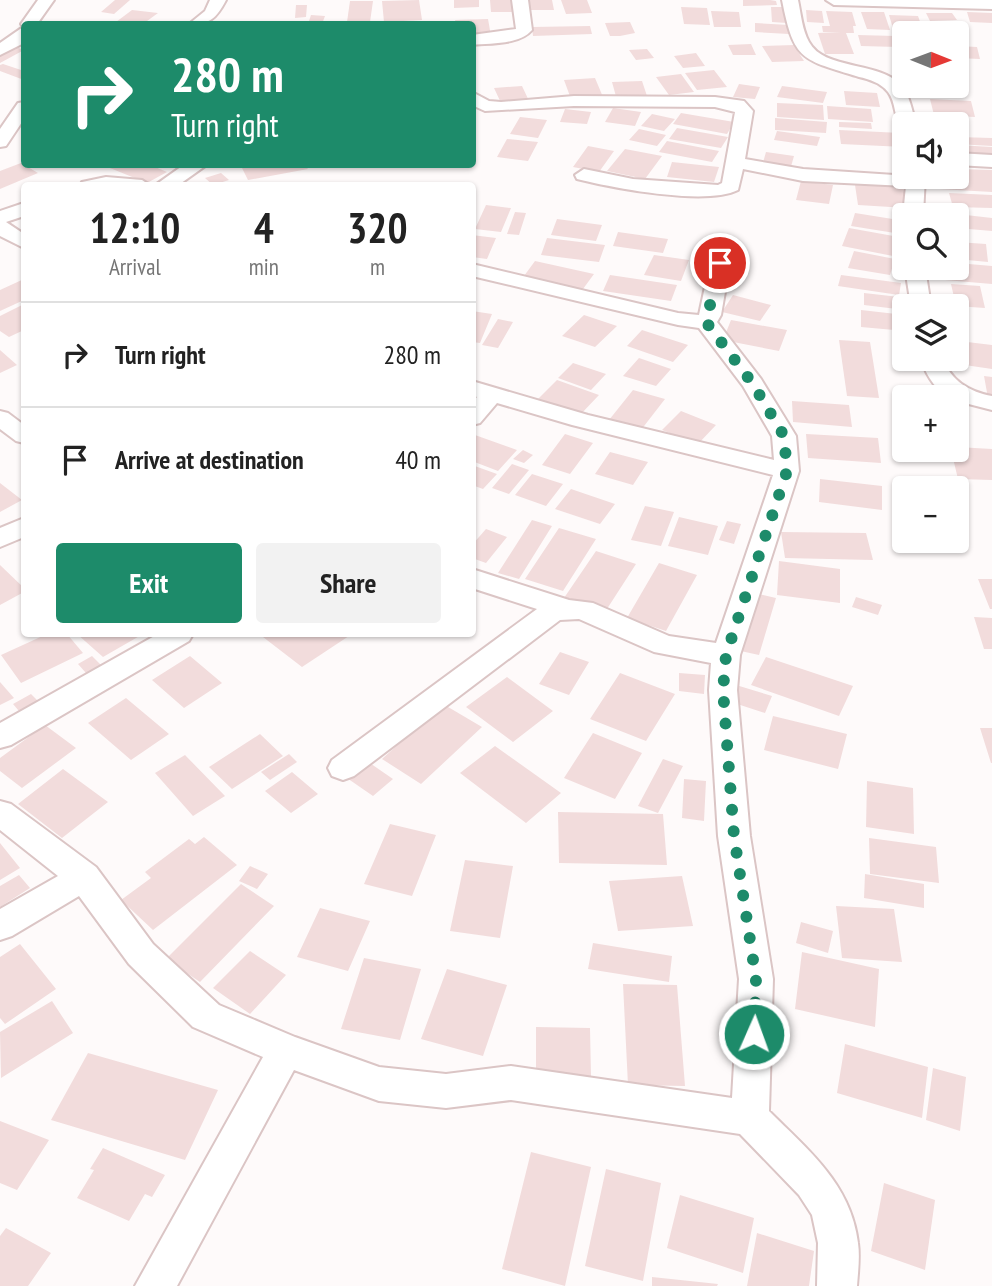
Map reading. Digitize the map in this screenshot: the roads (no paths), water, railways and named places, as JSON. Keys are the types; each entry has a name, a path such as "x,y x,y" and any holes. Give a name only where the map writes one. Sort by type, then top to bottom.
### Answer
{"street":[{"path":"31,21 46,0"},
{"path":"201,21 211,14 218,0 223,0"},
{"path":"476,39 518,34 524,30 520,0"},
{"path":"790,0 801,44 808,52 829,63 880,78 893,87 902,112"},
{"path":"834,0 961,1 992,4"},
{"path":"0,50 21,38"},
{"path":"476,100 485,106 501,107 574,101 727,103 744,111 731,186 721,191 633,186 584,175"},
{"path":"0,142 21,111"},
{"path":"969,160 992,161"},
{"path":"736,162 770,172 820,178 892,179"},
{"path":"170,182 192,168"},
{"path":"0,218 21,210"},
{"path":"0,227 21,240"},
{"path":"706,322 720,263"},
{"path":"476,271 677,319 706,322 753,384 784,436 787,471 726,655 723,690 734,836 756,979 750,1118"},
{"path":"936,371 939,379 958,391 992,403"},
{"path":"476,408 483,390 580,420 787,471"},
{"path":"0,418 21,434"},
{"path":"0,539 21,528"},
{"path":"476,579 568,608 583,610 664,645 726,655"},
{"path":"343,768 515,638 552,612 568,608"},
{"path":"0,737 174,637"},
{"path":"0,813 84,877 141,954 206,1016 286,1050 379,1084 446,1091 511,1083 750,1118 813,1182 830,1208 838,1243 836,1286"},
{"path":"0,926 84,877"},
{"path":"155,1286 286,1050"}]}
